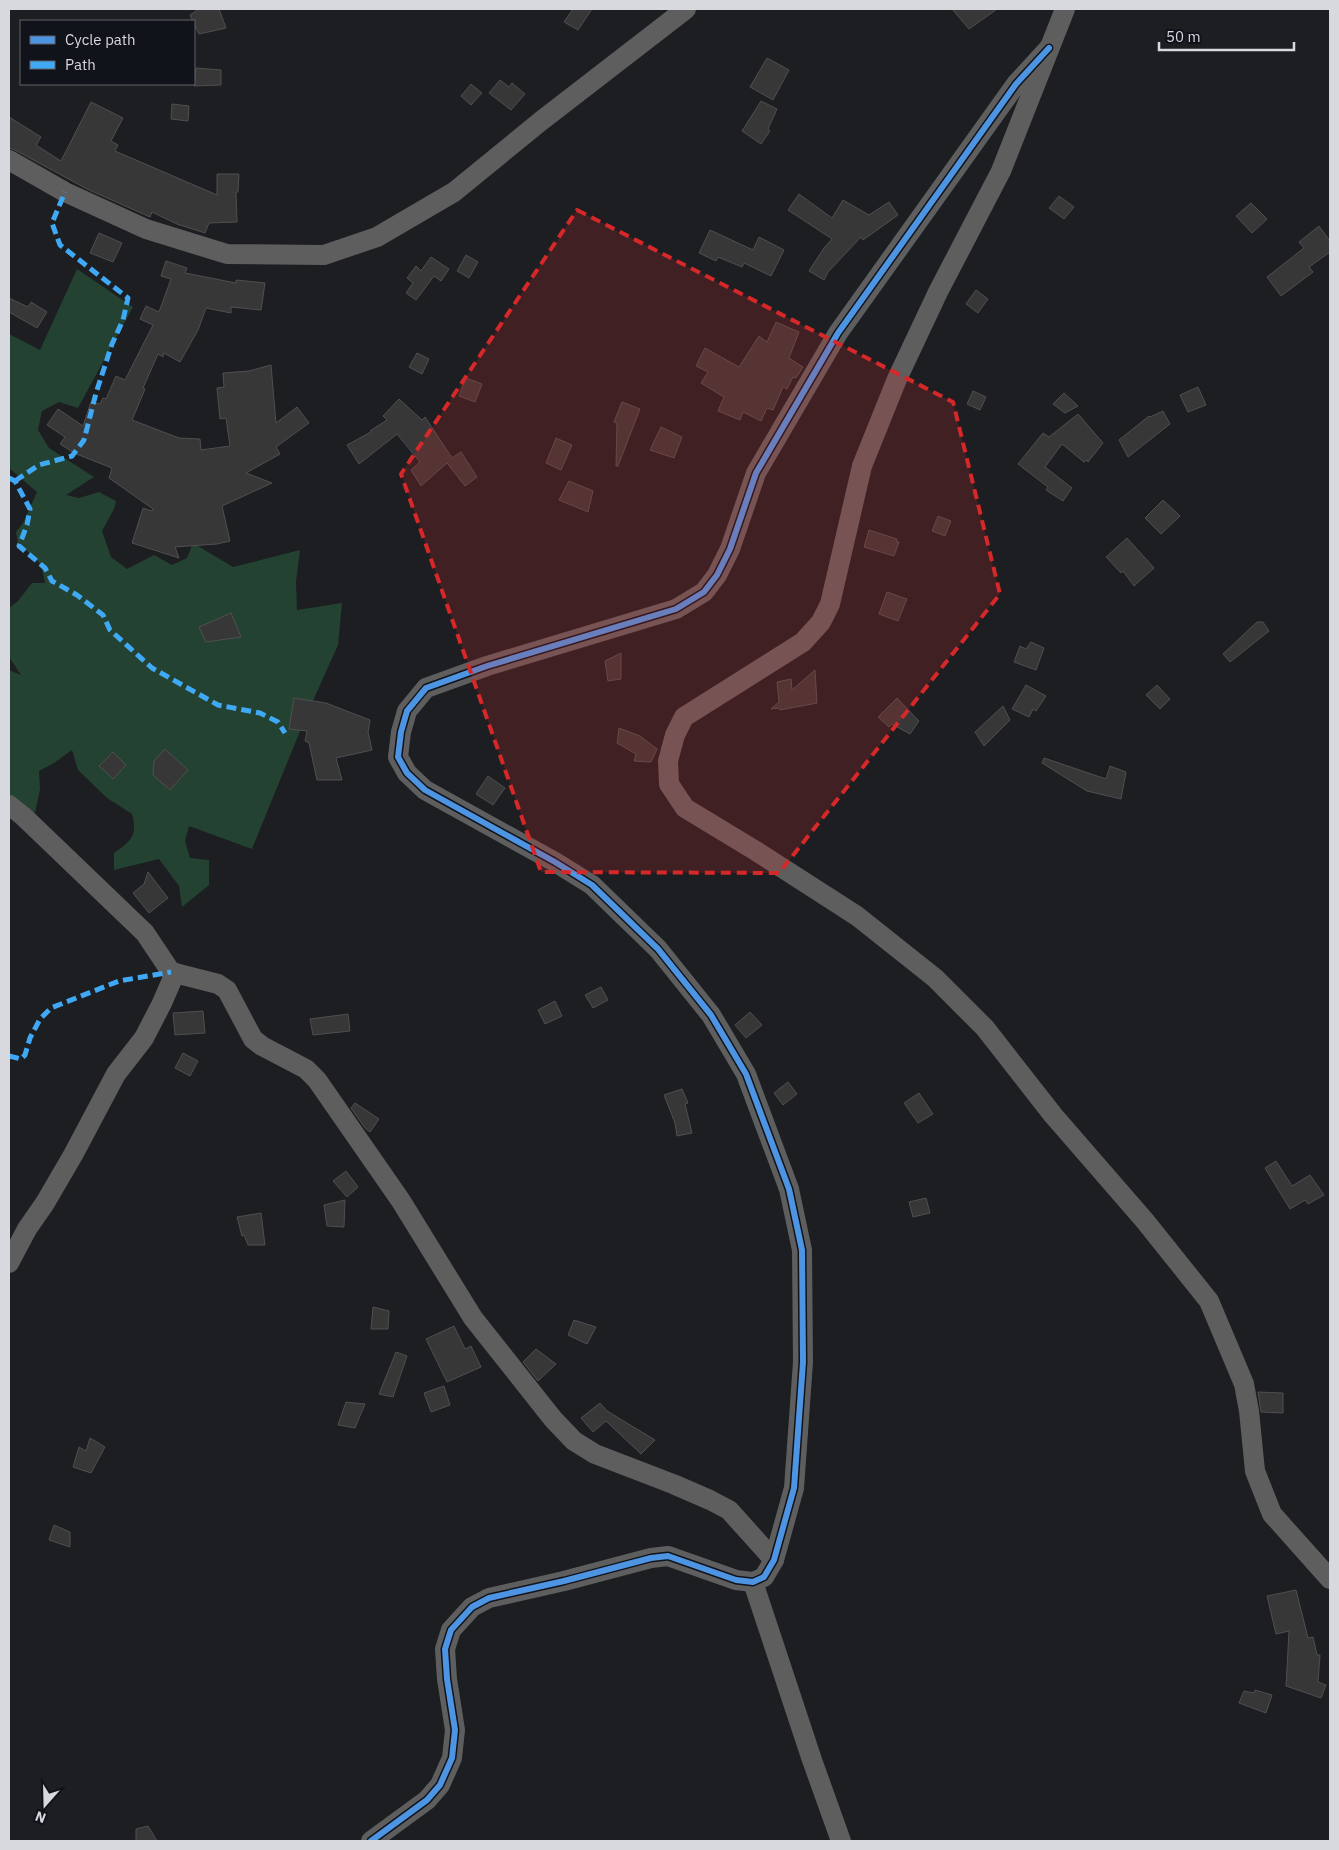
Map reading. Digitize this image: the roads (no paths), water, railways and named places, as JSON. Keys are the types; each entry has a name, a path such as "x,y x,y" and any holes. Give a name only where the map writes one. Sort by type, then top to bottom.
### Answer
{"street":[{"path":"9,160 65,192 146,229 227,254 324,255 377,237 454,192 541,121 686,9"},
{"path":"1065,9 1002,171 938,292 897,379 862,466 830,604 821,622 803,642 684,717 675,735 668,761 669,784 685,808 756,850 857,916 935,978 985,1028 1053,1114 1145,1221 1209,1301 1244,1384 1249,1411 1255,1471 1272,1514 1330,1579"},
{"path":"371,1841 427,1800 440,1786 452,1758 456,1730 448,1679 446,1649 452,1630 472,1607 489,1598 651,1558 668,1556 736,1580 753,1582 764,1577 774,1560 794,1488 804,1362 802,1250 789,1189 746,1074 711,1015 658,949 592,885 555,862 425,790 407,773 398,757 400,732 407,711 426,688 487,666 676,609 704,592 717,575 730,549 756,473 838,333 1016,84 1049,48"},
{"path":"9,805 129,916 145,933 171,972 218,984 227,990 253,1039 262,1046 306,1069 317,1080 401,1201 473,1318 553,1419 574,1441 595,1454 673,1484 729,1510 774,1560"},
{"path":"9,1263 27,1229 46,1203 116,1074 147,1032 162,1004 175,973"},
{"path":"753,1582 841,1841"}]}
